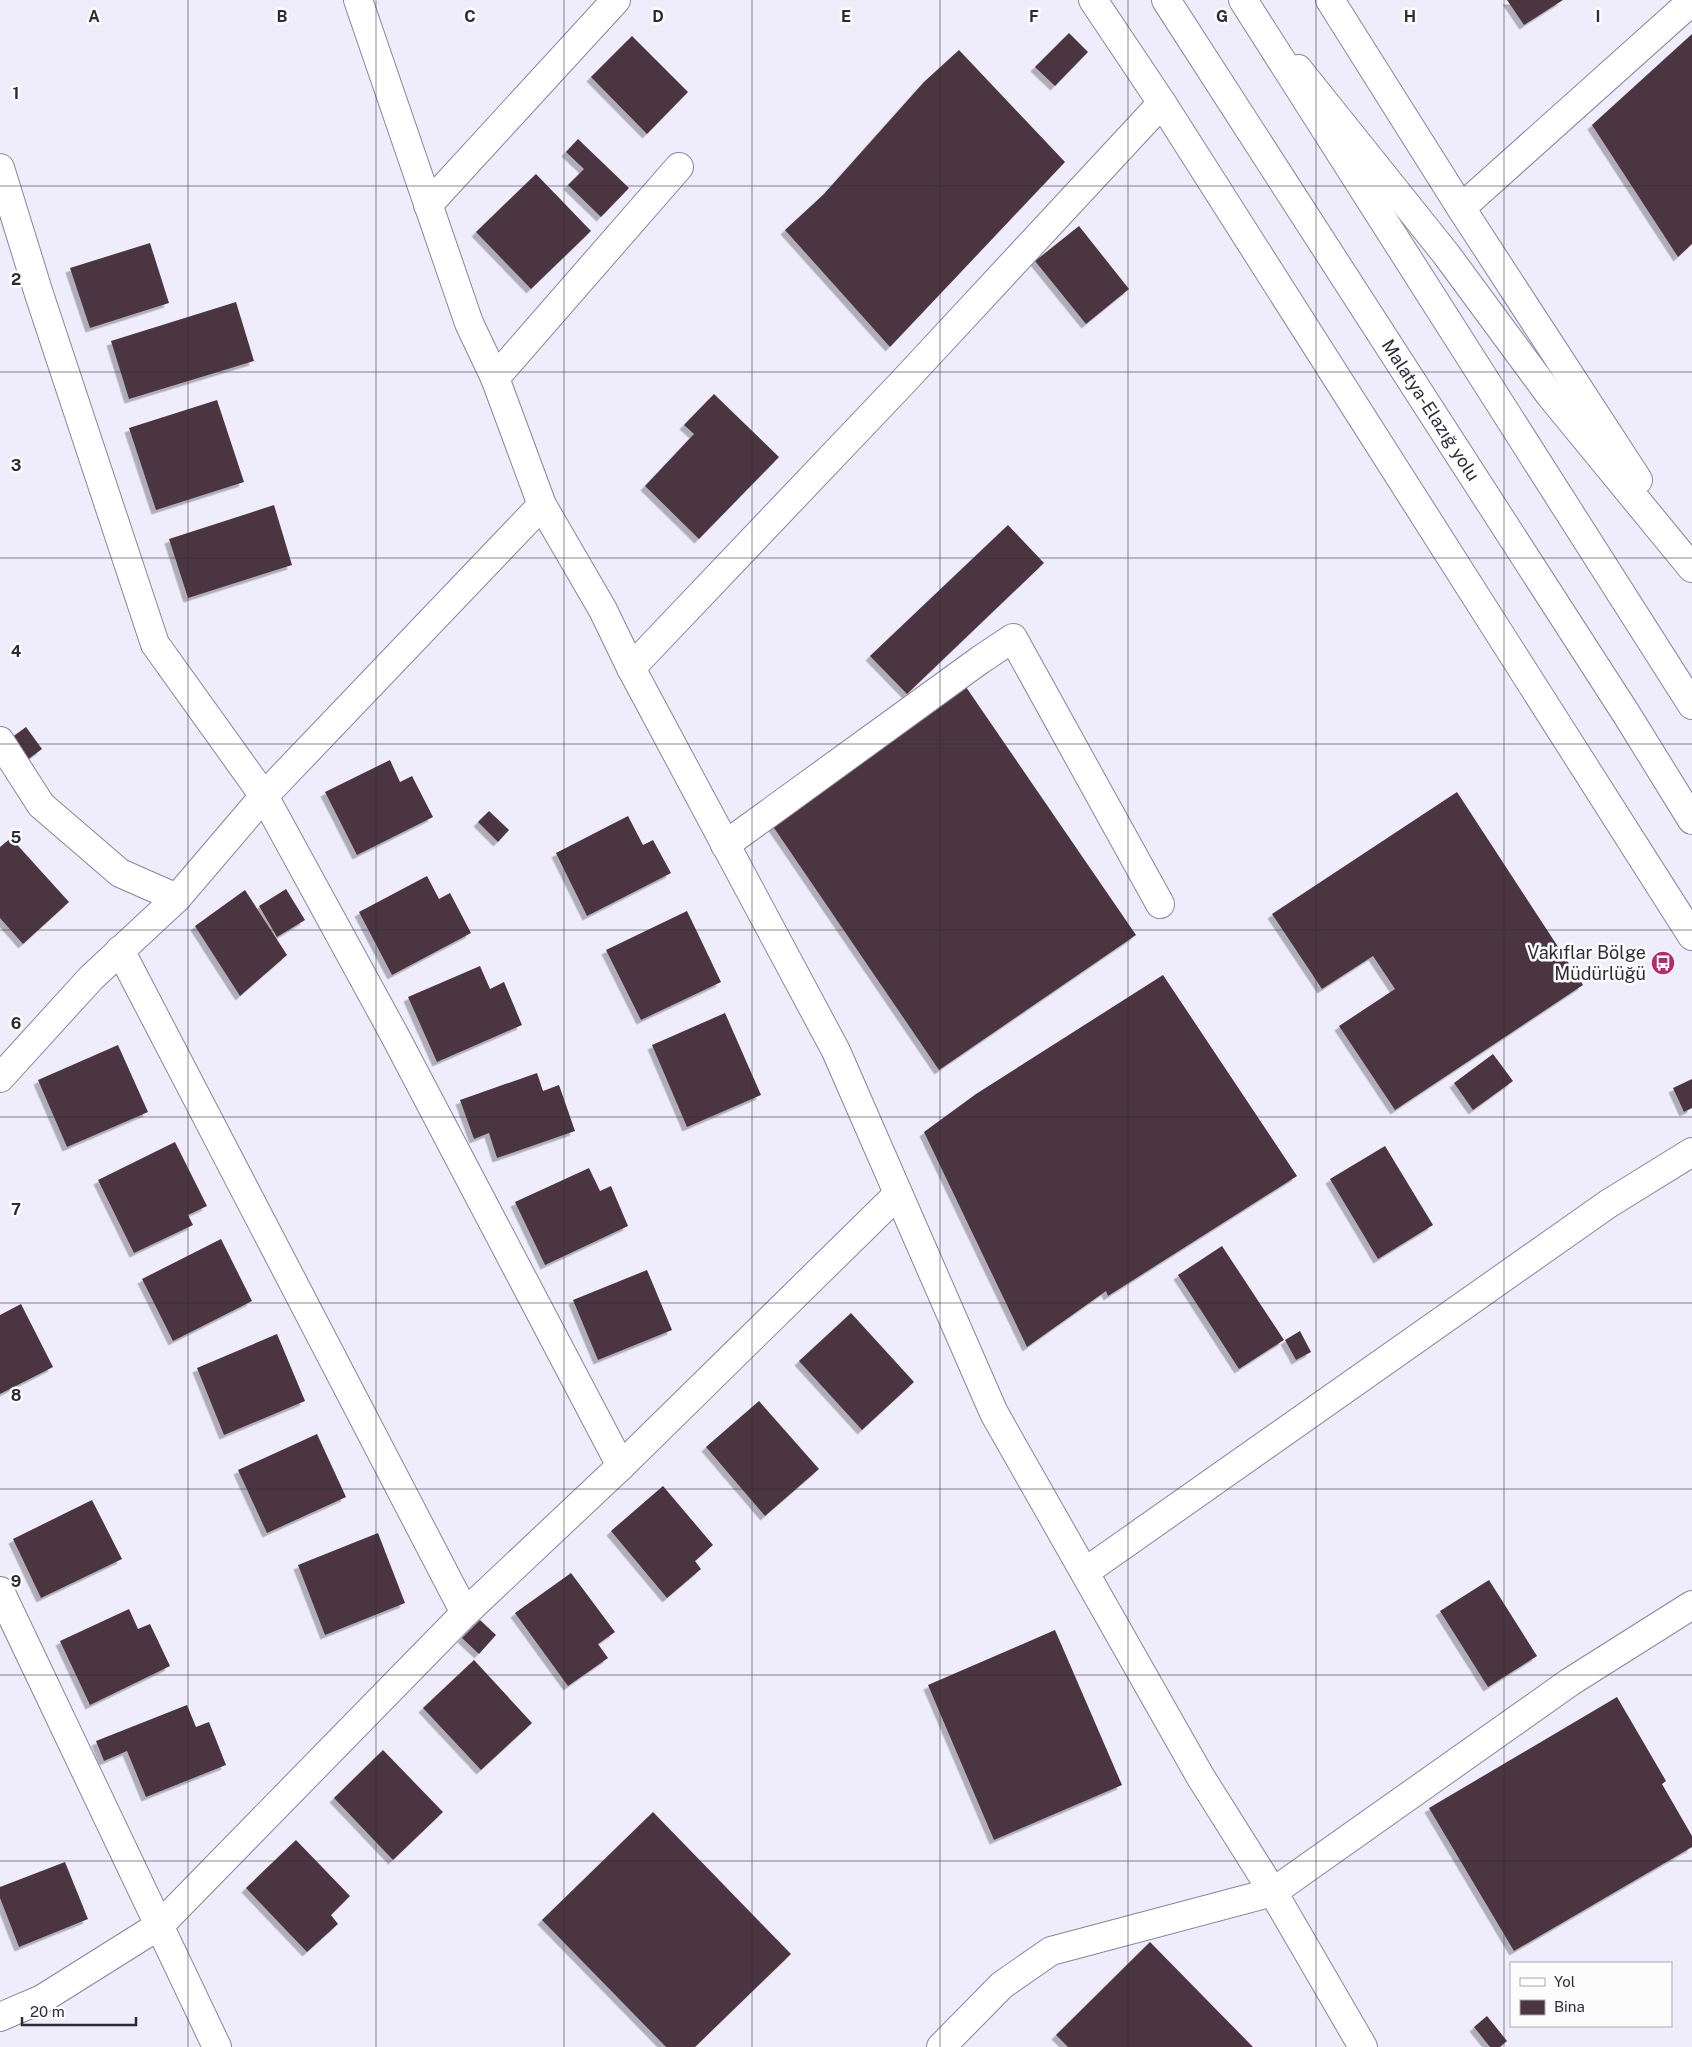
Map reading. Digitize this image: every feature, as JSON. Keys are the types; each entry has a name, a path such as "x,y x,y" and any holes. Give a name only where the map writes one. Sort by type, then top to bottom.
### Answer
{"main road":[{"path":"358,0 469,323 495,378 542,505 603,610 631,668 836,1051 994,1413 1200,1776 1272,1892 1363,2047"},
{"path":"428,205 616,0"},
{"path":"1094,0 1162,103 1692,936"},
{"name":"Malatya-Elazığ yolu","path":"1166,0 1627,715 1692,820"},
{"path":"1243,0 1446,254 1550,395 1692,567"},
{"path":"1243,0 1692,705"},
{"path":"1330,0 1462,208 1624,457 1692,567"},
{"path":"1462,208 1692,1"},
{"path":"631,668 903,382 1162,103"},
{"path":"495,378 679,166"},
{"path":"0,168 38,294 155,644 264,796 394,1034 621,1466"},
{"path":"0,1078 91,978 177,898 264,796 542,505"},
{"path":"726,845 1013,638 1160,904"},
{"path":"0,741 41,805 120,874 177,898"},
{"path":"120,950 465,1613"},
{"path":"1084,1572 1608,1204 1692,1152"},
{"path":"0,2017 42,1999 160,1925 465,1613 621,1466 898,1194"},
{"path":"0,1591 218,2047"},
{"path":"941,2047 1002,1985 1051,1951 1272,1892 1570,1682 1692,1605"}],"building":[{"path":"1507,0 1563,0 1524,25"},
{"path":"1069,33 1088,52 1055,86 1035,67"},
{"path":"1692,34 1692,244 1678,257 1592,125"},
{"path":"632,36 688,92 647,134 591,77"},
{"path":"959,50 1065,162 890,347 785,230 824,194 924,82"},
{"path":"578,139 629,188 601,217 568,185 584,169 566,152"},
{"path":"536,174 591,231 531,289 476,232"},
{"path":"1079,226 1129,289 1086,324 1035,261"},
{"path":"150,243 169,303 90,328 70,268"},
{"path":"236,302 254,361 129,399 111,341"},
{"path":"714,394 779,457 699,539 645,486 694,434 684,425"},
{"path":"217,400 244,482 156,510 129,428"},
{"path":"274,505 292,565 188,598 169,539"},
{"path":"1008,525 1044,563 907,694 870,656"},
{"path":"966,687 1136,935 939,1070 770,822"},
{"path":"26,727 42,749 27,760 11,738"},
{"path":"390,760 400,782 412,776 433,817 357,855 325,792"},
{"path":"1457,792 1583,985 1395,1110 1339,1026 1395,989 1373,956 1322,989 1272,914"},
{"path":"489,811 509,830 498,842 478,822"},
{"path":"628,816 643,845 653,840 671,873 587,916 556,853"},
{"path":"11,838 69,902 23,944 0,918 0,847"},
{"path":"427,876 439,899 450,893 471,933 392,975 359,912"},
{"path":"286,889 305,920 277,937 259,906"},
{"path":"245,890 287,955 240,996 195,926"},
{"path":"687,911 721,982 641,1020 606,950"},
{"path":"480,966 490,989 504,982 522,1025 437,1062 408,997"},
{"path":"1163,975 1297,1176 1108,1296 1106,1291 1027,1347 924,1132 976,1094"},
{"path":"725,1013 761,1095 687,1127 652,1045"},
{"path":"118,1045 148,1112 67,1147 38,1080"},
{"path":"1493,1054 1513,1081 1473,1110 1454,1083"},
{"path":"537,1073 543,1091 559,1085 575,1131 497,1158 489,1133 474,1139 460,1100"},
{"path":"1692,1079 1692,1108 1684,1112 1673,1088"},
{"path":"175,1142 207,1206 188,1215 193,1225 134,1253 98,1180"},
{"path":"1385,1146 1433,1225 1378,1259 1330,1179"},
{"path":"589,1168 600,1191 611,1186 628,1226 545,1265 515,1202"},
{"path":"221,1239 252,1301 173,1341 142,1279"},
{"path":"1222,1246 1284,1340 1239,1369 1178,1275"},
{"path":"647,1270 672,1330 598,1360 573,1300"},
{"path":"21,1304 53,1367 0,1394 0,1315"},
{"path":"851,1313 914,1382 862,1430 799,1361"},
{"path":"1300,1331 1311,1352 1296,1360 1285,1340"},
{"path":"277,1334 305,1401 224,1435 197,1368"},
{"path":"759,1401 819,1469 765,1516 706,1447"},
{"path":"317,1434 346,1497 267,1533 238,1470"},
{"path":"663,1486 713,1545 695,1561 701,1569 667,1598 611,1531"},
{"path":"92,1500 122,1559 41,1598 13,1539"},
{"path":"378,1533 405,1603 325,1635 298,1565"},
{"path":"571,1573 615,1632 598,1644 608,1658 568,1686 515,1613"},
{"path":"1489,1580 1537,1656 1488,1687 1440,1611"},
{"path":"129,1609 138,1629 150,1624 170,1666 90,1705 60,1641"},
{"path":"480,1620 496,1635 479,1654 462,1638"},
{"path":"1055,1630 1122,1785 994,1840 928,1685"},
{"path":"474,1660 532,1723 481,1770 423,1708"},
{"path":"1617,1697 1666,1781 1662,1784 1692,1836 1692,1847 1514,1951 1429,1808"},
{"path":"187,1705 196,1727 209,1722 226,1765 146,1797 127,1751 104,1761 96,1741"},
{"path":"383,1750 443,1812 393,1860 334,1798"},
{"path":"653,1812 791,1954 695,2047 666,2047 542,1920"},
{"path":"296,1840 350,1896 331,1915 338,1924 307,1952 246,1888"},
{"path":"65,1862 88,1919 19,1947 0,1898 0,1887"},
{"path":"1150,1942 1253,2047 1068,2047 1056,2035"},
{"path":"1487,2016 1507,2041 1500,2047 1490,2047 1474,2027"}],"place":[{"name":"Vakıflar Bölge Müdürlüğü","path":"1663,963"}]}
